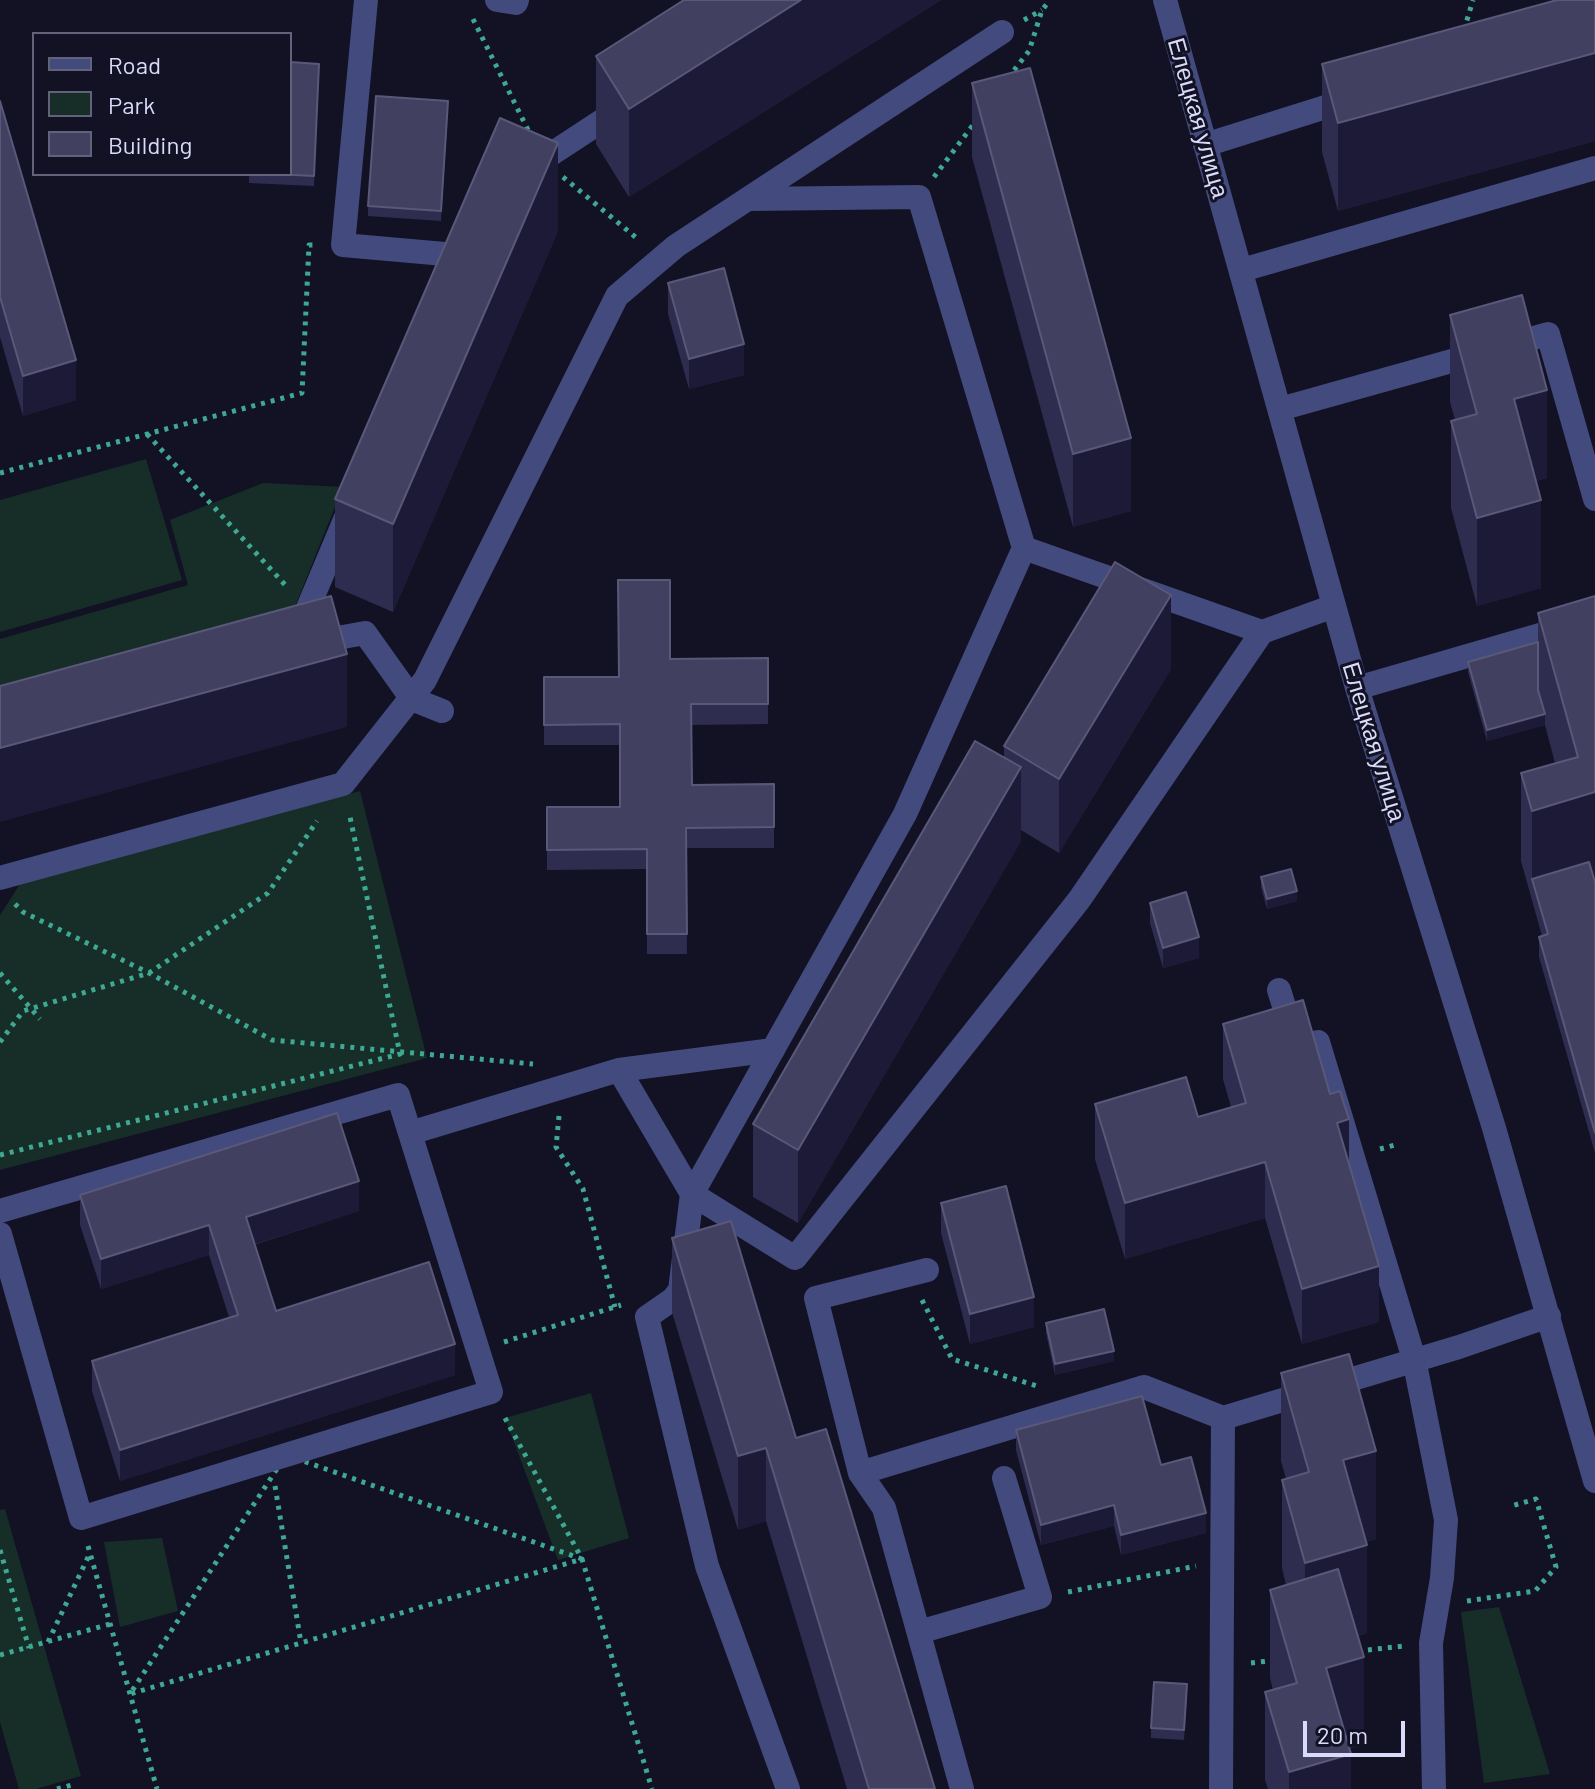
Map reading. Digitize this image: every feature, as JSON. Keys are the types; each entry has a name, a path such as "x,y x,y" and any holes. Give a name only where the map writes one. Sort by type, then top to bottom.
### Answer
{"street":[{"path":"366,0 343,245 456,255"},
{"path":"497,0 516,3 517,0"},
{"name":"Елецкая улица","path":"1165,0 1357,688 1490,1114 1595,1481"},
{"path":"4,887 343,784 425,680 617,296 676,246 1002,32"},
{"path":"1205,145 1380,90"},
{"path":"517,176 645,92"},
{"path":"1242,270 1595,168"},
{"path":"749,199 919,197 1024,548 905,814 692,1194 680,1290 673,1299 647,1317 707,1566 788,1789"},
{"path":"444,285 468,228"},
{"path":"1280,409 1548,334 1595,499"},
{"path":"357,491 308,609 284,648 365,633 412,699 442,711"},
{"path":"1024,548 1262,632"},
{"path":"619,1070 692,1194 795,1258 1079,900 1262,632 1334,606"},
{"path":"1357,688 1595,619"},
{"path":"1279,990 1297,1048 1318,1042 1414,1359 1446,1520 1438,1606 1431,1643 1434,1789"},
{"path":"410,1133 619,1070 773,1050"},
{"path":"0,1211 398,1095 491,1392 280,1465 81,1518 0,1234"},
{"path":"918,1272 816,1298 860,1473 884,1508 962,1789"},
{"path":"860,1473 1144,1387 1223,1418 1549,1316"},
{"path":"1572,1398 1595,1389"},
{"path":"1221,1789 1223,1418"},
{"path":"919,1632 1040,1597 1004,1478"}],"path":[{"path":"1001,87 1029,51 1042,10 1050,0"},
{"path":"1460,41 1473,0"},
{"path":"919,197 983,112"},
{"path":"0,473 302,393 309,245 343,245"},
{"path":"147,434 308,609"},
{"path":"0,1042 23,1011 30,1007 149,973 268,893 343,784"},
{"path":"343,784 400,1054"},
{"path":"4,887 23,912 149,973 272,1040 400,1054 541,1064"},
{"path":"0,973 40,1019"},
{"path":"0,1155 400,1054"},
{"path":"561,1088 556,1147 583,1189 615,1307"},
{"path":"918,1272 952,1359 1043,1389"},
{"path":"491,1392 582,1559 652,1789"},
{"path":"280,1465 582,1559"},
{"path":"280,1465 301,1643"},
{"path":"130,1694 280,1465"},
{"path":"1438,1606 1535,1591 1556,1567 1536,1499 1511,1506"},
{"path":"81,1518 157,1789"},
{"path":"0,1550 29,1648"},
{"path":"47,1642 90,1552"},
{"path":"130,1694 582,1559"},
{"path":"1040,1597 1222,1560"},
{"path":"0,1655 110,1624"},
{"path":"1356,1651 1431,1643"},
{"path":"1222,1666 1282,1660"},
{"path":"57,1789 72,1785 73,1789"}],"green space":[{"path":"146,459 182,580 0,632 0,500"},
{"path":"263,483 343,487 284,634 0,701 0,639 188,585 170,520"},
{"path":"360,791 427,1058 0,1170 0,915 20,884"},
{"path":"591,1393 629,1538 558,1560 505,1418"},
{"path":"5,1509 81,1776 36,1789 19,1789 0,1722 0,1510"},
{"path":"162,1538 178,1611 120,1627 104,1542"},
{"path":"1499,1607 1550,1774 1484,1783 1461,1612"}],"building":[{"path":"684,0 801,0 629,109 596,56"},
{"path":"1557,0 1595,0 1595,53 1338,123 1322,64"},
{"path":"292,62 319,64 314,176 292,175"},
{"path":"1030,68 1131,438 1073,454 972,83"},
{"path":"376,96 448,101 441,211 368,206"},
{"path":"0,101 76,360 23,376 0,297"},
{"path":"500,118 558,143 393,524 335,499"},
{"path":"724,268 744,344 689,359 668,283"},
{"path":"1522,295 1547,390 1514,399 1541,500 1477,518 1451,421 1477,414 1450,315"},
{"path":"1115,562 1171,595 1059,779 1004,746"},
{"path":"618,580 670,580 670,659 768,658 768,704 691,704 692,785 774,784 774,827 686,828 687,934 647,934 647,849 547,850 547,807 620,807 620,724 544,725 544,677 619,677"},
{"path":"331,596 347,654 0,748 0,686"},
{"path":"1595,596 1595,792 1532,811 1521,773 1578,757 1538,613"},
{"path":"1538,642 1538,690 1545,714 1487,730 1468,662"},
{"path":"975,741 1021,767 798,1150 753,1124"},
{"path":"1589,862 1595,882 1595,1133 1539,937 1548,934 1532,879"},
{"path":"1291,869 1297,891 1267,899 1261,877"},
{"path":"1186,892 1199,937 1163,948 1150,903"},
{"path":"1303,1000 1330,1094 1340,1091 1349,1119 1337,1123 1379,1266 1302,1289 1265,1162 1125,1203 1095,1104 1186,1077 1198,1117 1246,1103 1223,1024"},
{"path":"337,1113 359,1181 246,1217 276,1311 429,1262 455,1344 120,1450 92,1361 238,1315 209,1225 101,1259 80,1195"},
{"path":"1006,1186 1034,1297 970,1314 941,1203"},
{"path":"731,1221 796,1438 826,1429 935,1789 869,1789 766,1448 738,1456 672,1238"},
{"path":"1104,1309 1114,1351 1055,1364 1046,1323"},
{"path":"1349,1354 1376,1451 1343,1460 1367,1545 1305,1563 1282,1480 1309,1472 1281,1373"},
{"path":"1142,1396 1161,1465 1191,1457 1206,1513 1121,1535 1114,1505 1041,1525 1016,1430"},
{"path":"1338,1569 1364,1657 1326,1668 1351,1754 1289,1772 1265,1692 1297,1683 1270,1590"},
{"path":"1154,1682 1187,1684 1184,1730 1151,1728"}]}
